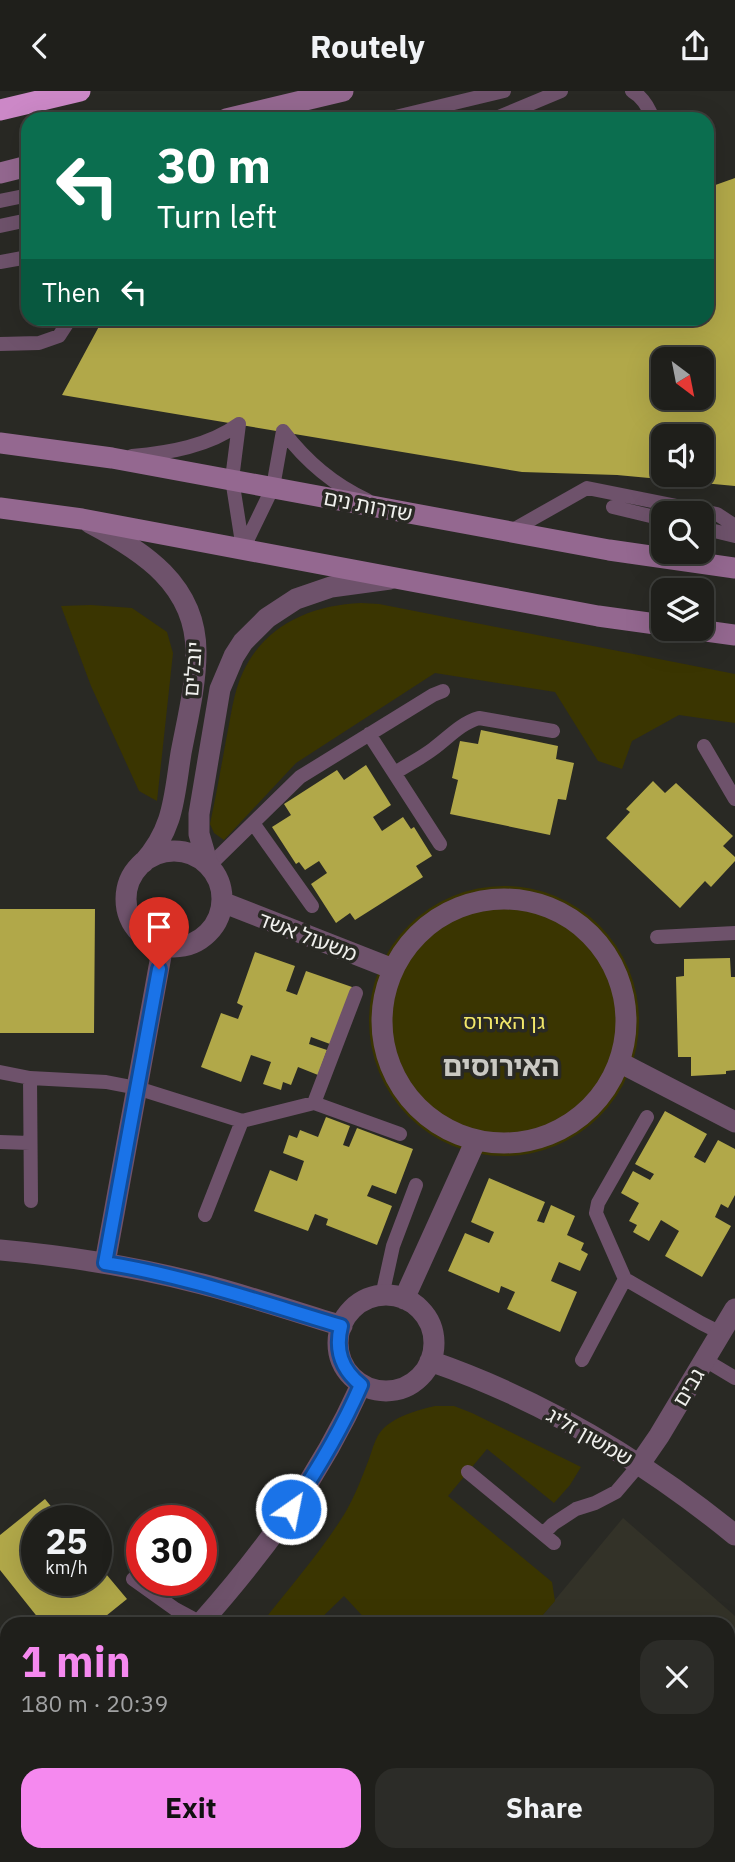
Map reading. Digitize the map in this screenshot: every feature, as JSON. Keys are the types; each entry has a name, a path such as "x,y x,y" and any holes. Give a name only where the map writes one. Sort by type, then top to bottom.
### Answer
{"highway":[{"path":"0,110 80,91"}],"main road":[{"path":"255,112 343,91"},
{"path":"0,173 21,168"},
{"name":"שדרות נים","path":"0,443 112,458 609,550 735,568"},
{"path":"0,509 82,519 598,616 651,623"},
{"path":"714,632 735,635"}],"street":[{"name":"יובלים","path":"82,519 135,549 167,577 186,603 192,618 195,674 170,814 162,838 143,863"},
{"name":"יובלים","path":"209,866 200,839 199,814 220,689 234,656 254,629 296,599 331,587 397,578"},
{"path":"163,852 178,852 192,855 209,866 219,880 222,902 212,929 186,946 163,946 144,936 134,924 128,910 128,888 133,875 143,863 163,852"},
{"path":"494,899 513,899 550,907 566,915 596,940 617,974 626,1011 626,1030 619,1062 598,1099 585,1112 551,1134 533,1140 495,1143 476,1140 441,1126 412,1102 400,1086 385,1050 382,1012 393,969 423,929 457,908 494,899"},
{"name":"משעול אשד","path":"222,902 393,969"},
{"path":"105,1263 163,946"},
{"path":"619,1062 735,1122"},
{"path":"404,1299 476,1140"},
{"path":"0,1250 105,1263 166,1275 341,1326"},
{"path":"382,1296 404,1299 416,1306 430,1325 434,1340 430,1361 418,1379 404,1388 382,1391 361,1385 350,1375 342,1362 338,1347 341,1326 354,1308 368,1299 382,1296"},
{"name":"גבים","path":"639,1465 735,1309"},
{"name":"שמשון זליג","path":"430,1361 482,1380 575,1425 639,1465 735,1535"},
{"path":"207,1617 291,1509 342,1427 361,1385"}],"lane":[{"path":"416,112 504,91"},
{"path":"512,112 561,91"},
{"path":"632,91 651,112"},
{"path":"0,201 21,197"},
{"path":"0,226 21,222"},
{"path":"0,261 21,258"},
{"path":"0,344 39,343 59,336 65,326"},
{"path":"112,458 201,443 227,433 239,423 232,479 243,549"},
{"path":"243,549 273,487 283,431 296,448 339,485 386,509"},
{"path":"511,531 587,488 717,514 735,526"},
{"path":"613,507 651,516"},
{"path":"714,531 735,536"},
{"path":"209,866 300,777 443,691"},
{"path":"395,773 432,750 466,722 475,719 553,731"},
{"path":"369,734 440,844"},
{"path":"704,746 735,799"},
{"path":"253,823 312,906"},
{"path":"657,937 735,933"},
{"path":"314,1103 356,993"},
{"path":"0,1072 30,1078 106,1082 137,1088 242,1121 314,1103 400,1135"},
{"path":"30,1078 31,1202"},
{"path":"647,1117 598,1203 596,1213 625,1279 721,1333"},
{"path":"205,1215 242,1121"},
{"path":"0,1142 30,1143"},
{"path":"382,1296 393,1246 416,1185"},
{"path":"582,1360 625,1279"},
{"path":"705,1360 735,1378"},
{"path":"468,1472 548,1539 553,1524 576,1509 616,1492 639,1465"},
{"path":"157,1596 189,1617"}],"shaded area":[{"path":"623,1518 735,1616 735,1617 541,1617"}],"green space":[{"path":"361,603 379,604 735,674 735,723 679,715 632,741 622,769 598,761 555,692 435,673 296,763 224,840 214,833 210,824 235,697 243,672 252,656 277,630 307,613"},
{"path":"61,606 132,608 167,632 173,653 157,801 139,791 91,686"},
{"name":"גן האירוס","path":"491,886 517,886 556,896 600,925 629,969 637,995 637,1047 629,1073 600,1117 556,1146 517,1156 491,1156 452,1146 408,1117 379,1073 369,1034 369,1008 379,969 408,925 452,896"},
{"path":"435,1406 454,1406 581,1467 554,1503 487,1449 448,1496 552,1582 555,1601 541,1617 364,1617 344,1596 322,1617 267,1617 345,1513 382,1430 400,1417"}],"building":[{"path":"735,178 735,486 714,484 714,424 651,424 651,478 522,472 62,395 99,326 714,326 714,186"},
{"path":"481,730 558,746 556,759 574,763 566,800 558,799 550,835 450,814 458,780 452,778 460,741 478,744"},
{"path":"366,765 391,805 373,817 382,831 403,817 411,829 414,827 432,856 416,866 423,877 355,920 350,913 336,923 311,884 327,873 319,861 305,870 299,862 296,864 272,827 291,815 284,804 337,770 344,780"},
{"path":"653,781 665,793 676,783 733,836 723,846 735,857 735,861 711,887 705,881 680,908 606,838 630,812 626,809"},
{"path":"0,909 95,909 94,1033 0,1033"},
{"path":"255,952 295,966 286,991 297,995 306,971 352,987 330,1044 311,1037 309,1044 327,1050 318,1075 298,1067 291,1085 283,1082 281,1090 263,1084 271,1062 251,1055 241,1082 201,1067 221,1013 238,1019 243,1006 237,1003"},
{"path":"730,958 731,977 735,977 735,1070 726,1071 726,1074 691,1076 691,1057 678,1057 676,977 684,976 684,959"},
{"path":"665,1111 707,1134 694,1157 705,1163 718,1140 735,1149 735,1195 728,1208 721,1204 715,1217 731,1226 702,1277 665,1256 679,1231 661,1220 649,1241 633,1232 637,1225 629,1221 639,1203 621,1193 633,1171 650,1180 654,1174 635,1164"},
{"path":"326,1117 350,1126 343,1145 349,1147 357,1128 413,1149 396,1194 372,1185 367,1196 392,1206 377,1245 326,1225 328,1219 315,1214 308,1231 254,1211 270,1170 297,1181 304,1161 283,1153 289,1135 297,1138 300,1130 318,1137"},
{"path":"489,1178 545,1202 537,1221 544,1223 551,1205 575,1216 567,1235 584,1243 581,1250 588,1254 580,1271 559,1262 551,1281 577,1292 560,1332 507,1309 515,1292 501,1286 499,1293 448,1271 465,1233 489,1243 494,1232 471,1222"},
{"path":"45,1499 50,1505 38,1505"},
{"path":"21,1518 21,1596 112,1596 112,1581 127,1599 105,1617 37,1617 0,1570 0,1535"}],"district":[{"name":"האירוסים","path":"501,1065"}],"route":[{"path":"159,969 105,1263 205,1285 341,1326 338,1347 342,1362 350,1375 361,1385 342,1427 291,1509"}]}
